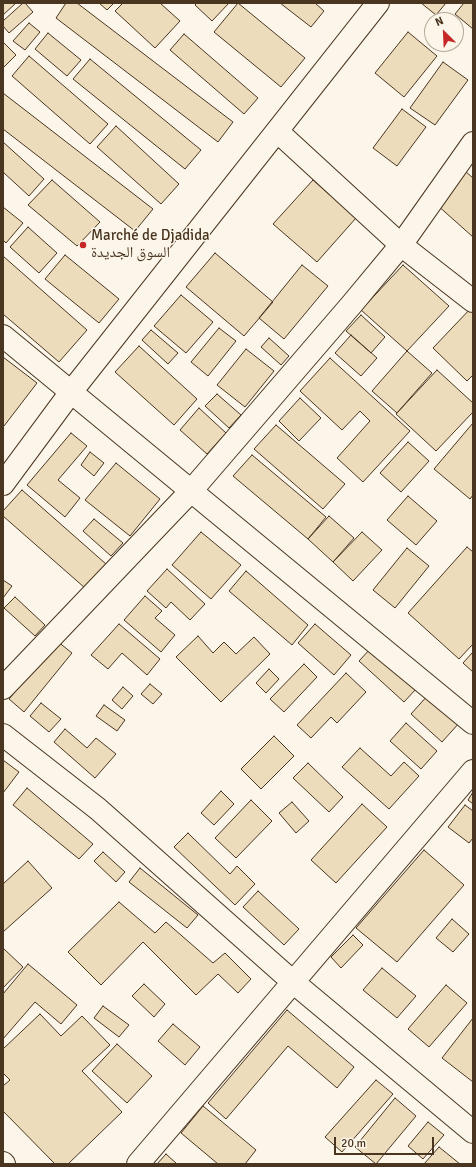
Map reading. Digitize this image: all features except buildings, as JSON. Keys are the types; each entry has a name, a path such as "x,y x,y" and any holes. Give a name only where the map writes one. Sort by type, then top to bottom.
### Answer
{"street":[{"path":"3,484 71,392 378,3"},
{"path":"277,131 401,245 473,301"},
{"path":"3,688 191,492 401,245 473,143"},
{"path":"3,336 473,723"},
{"path":"3,735 98,809 293,982 473,1132"},
{"path":"138,1164 473,772"}],"place":[{"name":"Marché de Djadida السوق الجديدة","path":"83,245"}]}
